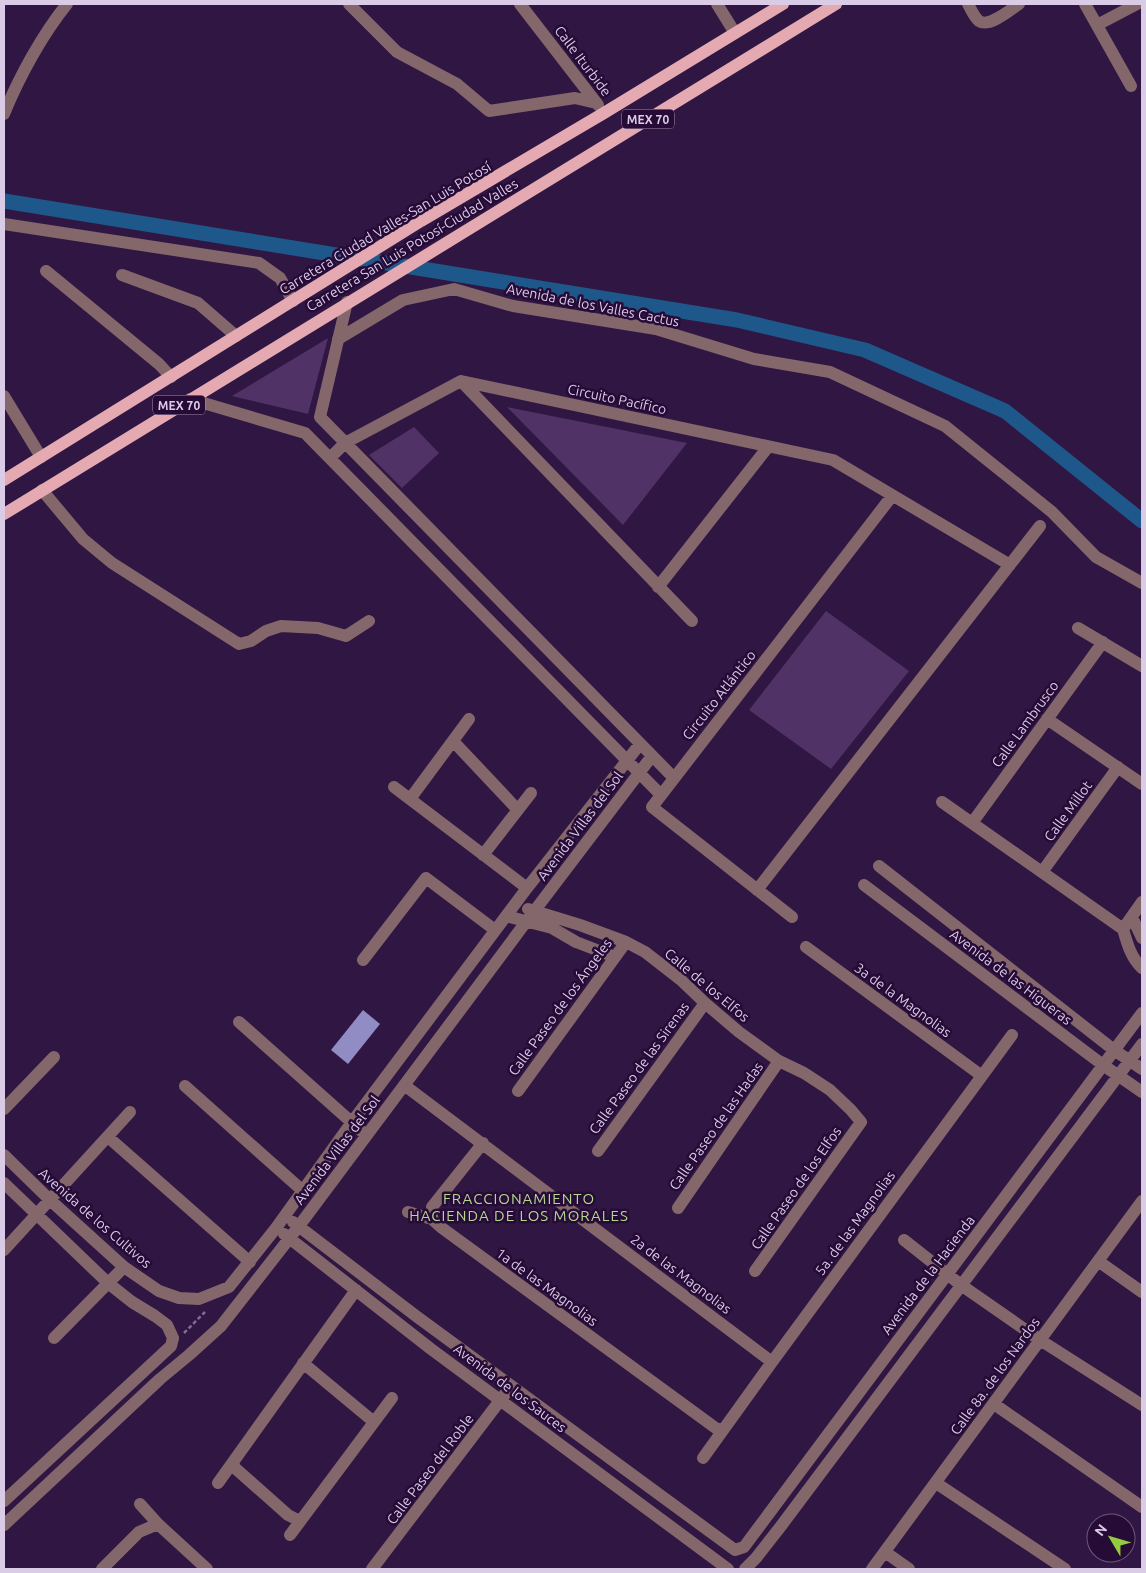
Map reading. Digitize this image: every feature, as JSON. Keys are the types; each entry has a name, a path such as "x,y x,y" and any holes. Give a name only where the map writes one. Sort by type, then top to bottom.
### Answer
{"main road":[{"name":"Carretera Ciudad Valles-San Luis Potosí","path":"4,480 600,108 783,4"},
{"name":"Carretera San Luis Potosí-Ciudad Valles","path":"4,514 836,4"}],"street":[{"path":"4,114 15,87 56,17 67,4"},
{"path":"349,4 397,52 457,84 489,111 576,98 600,108"},
{"name":"Calle Iturbide","path":"520,4 600,108"},
{"path":"717,4 735,33"},
{"path":"968,4 978,20 983,23 990,23 1019,4"},
{"path":"1085,4 1131,86"},
{"path":"1097,25 1137,4"},
{"path":"4,224 260,263 280,278 293,301"},
{"path":"46,271 159,364 170,376"},
{"path":"122,274 198,303 236,336"},
{"name":"Avenida de los Valles Cactus","path":"338,339 403,300 454,289 513,306 656,329 754,359 830,372 945,426 1052,512 1096,558 1142,583"},
{"path":"305,433 320,417 338,339 351,300"},
{"path":"330,458 345,443 460,381 692,621"},
{"name":"Circuito Pacífico","path":"460,381 834,460 892,496"},
{"path":"4,396 41,457"},
{"path":"190,399 305,433 661,795 652,807 792,917"},
{"path":"320,417 674,778"},
{"path":"658,587 768,447"},
{"path":"42,490 83,539 112,563 239,644 281,626 318,628 346,636 369,621"},
{"path":"892,496 1010,565"},
{"name":"Circuito Atlántico","path":"661,795 892,496"},
{"path":"757,890 1040,526"},
{"path":"454,584 469,570"},
{"path":"1078,628 1142,666"},
{"name":"Calle Lambrusco","path":"972,823 1103,642"},
{"path":"410,799 469,719"},
{"path":"1047,720 1142,784"},
{"path":"453,741 518,810"},
{"name":"Avenida Villas del Sol","path":"229,1287 285,1216 352,1122 495,930 640,744"},
{"name":"Avenida Villas del Sol","path":"4,1525 160,1378 221,1326 299,1226 652,756"},
{"name":"Calle Millot","path":"1042,872 1118,767"},
{"path":"394,787 527,888"},
{"path":"483,854 531,794"},
{"path":"942,802 1123,929 1132,954 1142,968"},
{"name":"Avenida de las Higueras","path":"879,866 1114,1050 1142,1069"},
{"path":"363,960 426,878 495,930"},
{"name":"Avenida de las Higueras","path":"864,884 1103,1065 1142,1092"},
{"path":"1123,929 1142,902"},
{"name":"Calle de los Elfos","path":"515,904 530,917 576,942 615,957"},
{"name":"Calle de los Elfos","path":"506,916 530,917 580,925 626,942 659,962 739,1032 779,1061 804,1073 830,1090 861,1122"},
{"path":"1132,917 1142,938"},
{"path":"944,946 957,927"},
{"name":"Calle Paseo de los Ángeles","path":"518,1091 626,942"},
{"name":"3a de la Magnolias","path":"806,947 982,1076"},
{"name":"Calle Paseo de las Sirenas","path":"598,1151 705,1003"},
{"name":"Avenida de la Hacienda","path":"735,1550 744,1547 1142,1013"},
{"path":"239,1022 366,1135"},
{"name":"5a. de las Magnolias","path":"703,1458 1012,1035"},
{"path":"745,1569 781,1526 1142,1044"},
{"path":"4,1110 54,1057"},
{"name":"Calle Paseo de las Hadas","path":"678,1208 779,1061"},
{"name":"2a de las Magnolias","path":"404,1085 772,1362"},
{"path":"185,1086 303,1191"},
{"path":"4,1250 130,1112"},
{"name":"Calle Paseo de los Elfos","path":"755,1272 861,1122"},
{"path":"108,1137 250,1262"},
{"path":"408,1212 432,1219 432,1207 483,1143"},
{"name":"Avenida de los Cultivos","path":"4,1155 50,1200 124,1267 159,1291 180,1298 199,1299 229,1287"},
{"path":"4,1183 108,1283 132,1302 167,1325 173,1338 171,1346 4,1501"},
{"name":"Calle 8a. de los Nardos","path":"872,1569 1142,1201"},
{"name":"Avenida de los Sauces","path":"285,1216 416,1316 735,1550"},
{"name":"1a de las Magnolias","path":"432,1219 717,1429 723,1429"},
{"name":"Avenida de los Sauces","path":"276,1228 501,1400 730,1569"},
{"path":"904,1240 947,1275 1040,1340 1142,1405"},
{"path":"1098,1261 1142,1292"},
{"path":"54,1338 124,1267"},
{"path":"218,1483 356,1290"},
{"path":"171,1346 180,1353 189,1355"},
{"path":"303,1363 374,1422"},
{"name":"Calle Paseo del Roble","path":"372,1569 512,1386"},
{"path":"290,1535 392,1398"},
{"path":"994,1404 1142,1508"},
{"path":"99,1413 109,1426"},
{"path":"233,1462 235,1468 288,1515 300,1521"},
{"path":"936,1483 1064,1569"},
{"path":"140,1504 158,1524 206,1569"},
{"path":"102,1569 139,1532 158,1524"},
{"path":"730,1569 735,1550"},
{"path":"885,1552 909,1569"}],"path":[{"path":"171,1346 210,1307"}],"shaded area":[{"path":"328,338 308,414 232,396"},
{"path":"507,407 687,443 623,525"},
{"path":"414,427 439,453 402,488 369,455"},
{"path":"826,611 909,671 831,769 749,710"}],"building":[{"path":"363,1010 380,1024 348,1064 331,1050"}],"waterway":[{"path":"4,201 737,320 865,350 1005,411 1142,521"}],"district":[{"name":"FRACCIONAMIENTO HACIENDA DE LOS MORALES","path":"519,1206"}]}
